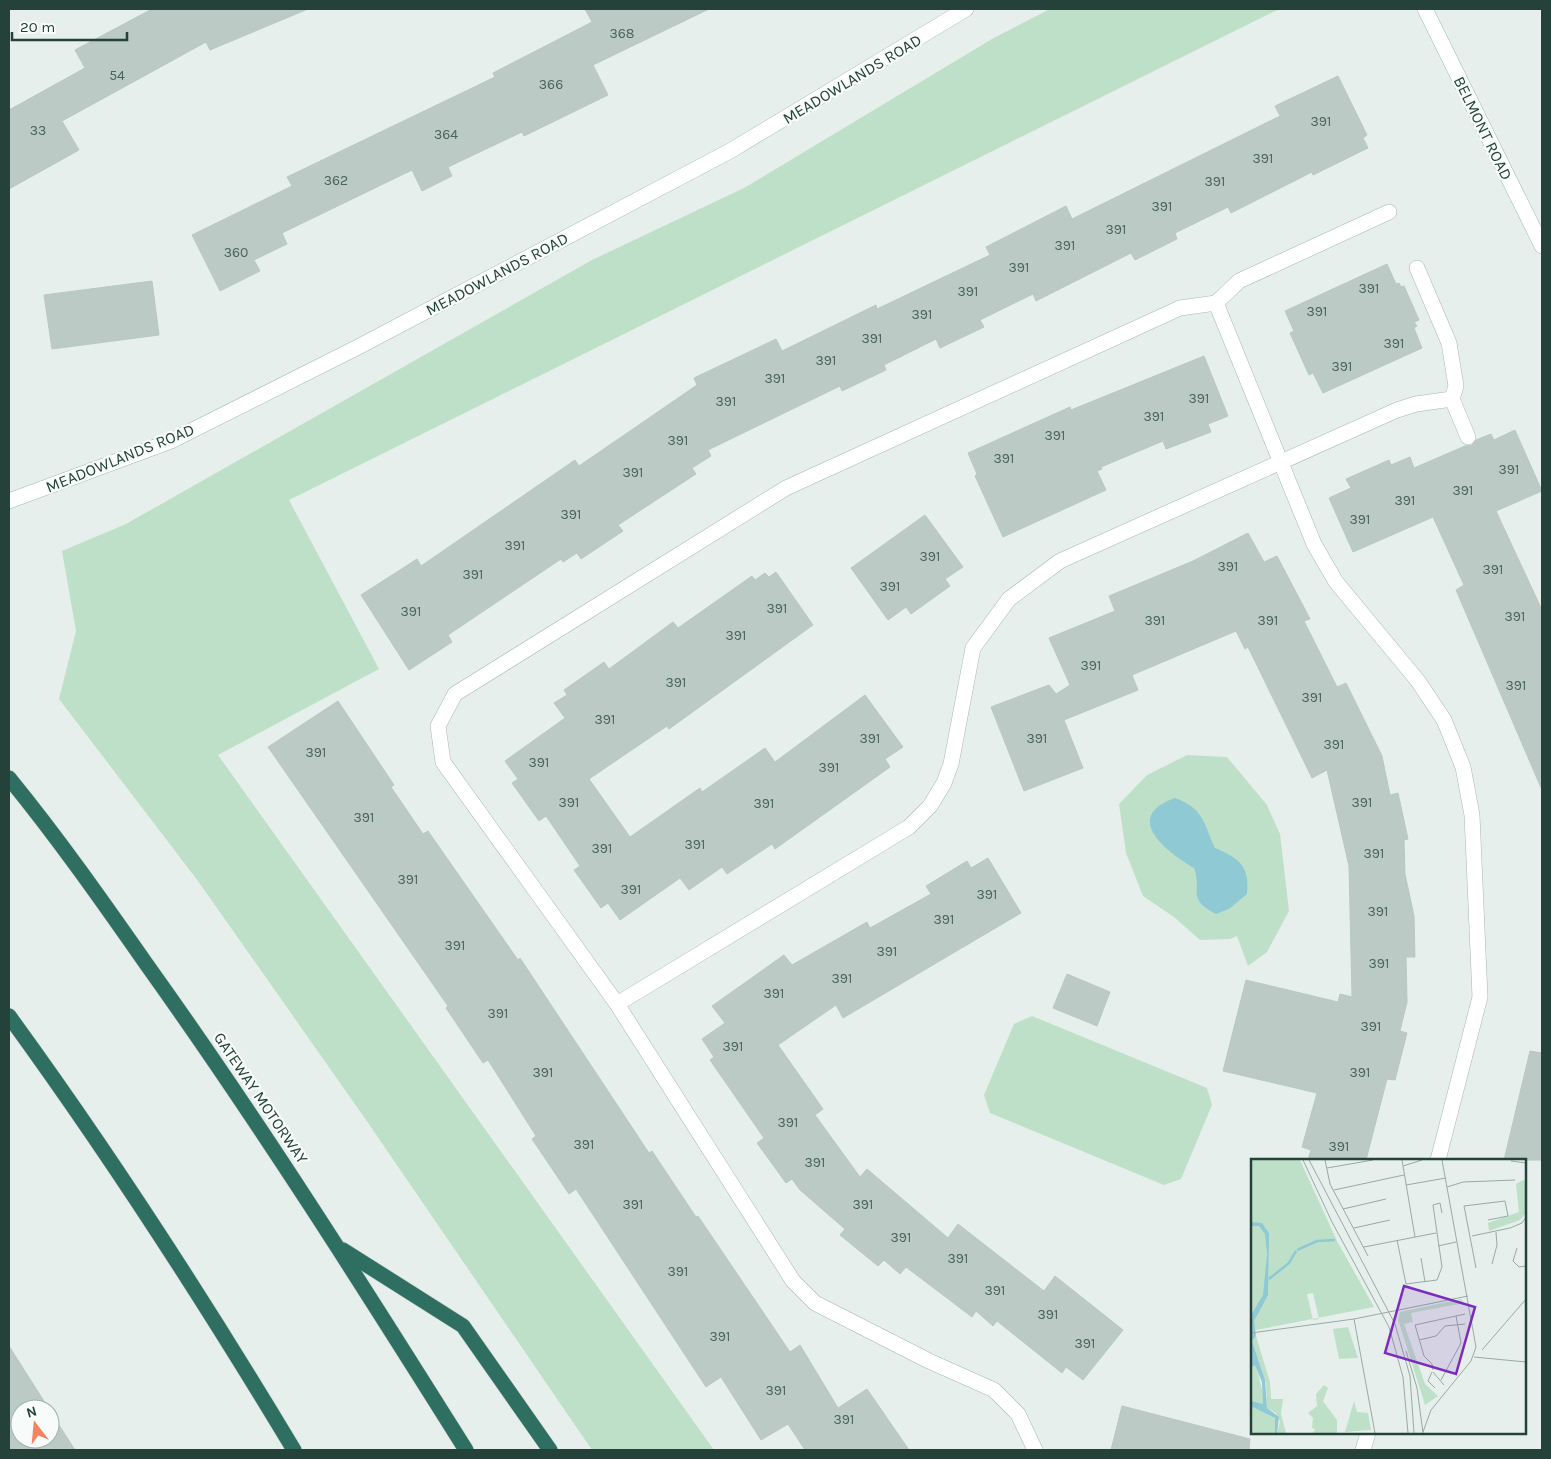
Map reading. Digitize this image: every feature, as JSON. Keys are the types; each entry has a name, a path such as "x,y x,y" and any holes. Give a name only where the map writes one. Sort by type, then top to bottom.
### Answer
{"highway":[{"name":"GATEWAY MOTORWAY","path":"9,778 106,908 212,1056 339,1247 466,1450"},
{"path":"9,1016 58,1083 220,1326 294,1450"},
{"path":"339,1247 463,1326 550,1450"}],"street":[{"name":"MEADOWLANDS ROAD","path":"9,501 171,441 360,346 730,151 966,9"},
{"name":"BELMONT ROAD","path":"1424,9 1542,246"},
{"path":"1036,1450 1018,1414 994,1390 929,1361 815,1303 793,1282 617,1004 443,762 438,726 455,694 786,488 1180,308 1216,303 1239,281 1389,212"},
{"path":"1417,268 1449,343 1456,386 1452,398 1468,437"},
{"path":"1216,303 1314,544 1336,582 1418,681 1444,720 1463,767 1472,815 1480,997 1438,1159"},
{"path":"617,1004 909,827 930,806 944,783 951,764 972,648 1009,599 1060,561 1281,464 1397,410 1416,404 1452,398"},
{"path":"1363,1450 1368,1434"}],"green space":[{"path":"1050,9 1279,9 289,500 379,669 218,755 714,1450 592,1450 364,1117 198,881 59,699 76,631 62,551 126,524 592,260 744,188 992,39"},
{"path":"1187,755 1227,757 1267,805 1280,834 1289,911 1267,952 1248,966 1237,936 1230,939 1200,940 1174,917 1143,896 1126,853 1119,804 1147,775"},
{"path":"1032,1016 1207,1088 1212,1105 1181,1179 1164,1185 990,1113 984,1095 1014,1024"}],"water":[{"path":"1175,798 1192,807 1201,817 1215,848 1231,855 1245,870 1247,894 1229,909 1216,914 1201,903 1197,894 1194,868 1172,853 1154,834 1150,824 1151,815 1159,806"}],"building":[{"path":"152,9 308,9 210,50 206,42 62,121 79,150 9,189 9,110 85,68 75,50"},
{"path":"585,9 709,9 593,65 608,95 524,136 522,132 448,167 452,176 422,191 412,170 282,233 287,244 254,260 260,271 220,291 192,235 292,186 287,177 495,77 493,73 592,22"},
{"path":"1338,76 1367,135 1363,138 1368,148 1313,175 1312,172 1231,213 1228,207 1175,233 1177,239 1135,260 1131,253 1036,301 1033,294 980,320 984,327 940,348 936,339 884,365 886,370 842,391 840,386 708,450 711,456 692,468 696,474 618,525 623,531 581,559 577,553 563,562 561,559 448,635 452,642 409,670 361,595 417,559 421,566 575,460 579,466 697,385 694,378 776,339 782,351 876,305 877,309 990,255 986,247 1066,206 1072,219 1280,116 1275,106"},
{"path":"1387,264 1396,284 1399,283 1401,287 1404,286 1419,320 1414,322 1417,326 1414,328 1422,348 1323,393 1313,373 1309,375 1290,333 1294,331 1285,311"},
{"path":"152,281 159,335 52,349 44,295"},
{"path":"1204,356 1228,416 1208,424 1211,432 1166,449 1163,441 1101,467 1102,469 1097,471 1106,490 1003,537 975,476 977,474 968,453 1070,407 1071,410"},
{"path":"1515,430 1542,491 1496,511 1542,610 1542,790 1456,590 1464,585 1433,517 1353,552 1329,498 1351,488 1346,479 1389,460 1391,465 1410,457 1414,468 1465,446 1472,445 1476,440 1491,434 1494,440"},
{"path":"925,515 963,567 945,579 950,586 911,614 906,607 888,620 851,568"},
{"path":"1248,533 1264,562 1277,556 1310,619 1304,621 1337,687 1346,683 1382,756 1390,795 1398,793 1408,839 1404,840 1405,874 1414,916 1415,957 1406,957 1407,1002 1400,1031 1407,1033 1395,1080 1387,1079 1366,1159 1308,1159 1311,1150 1302,1147 1317,1093 1223,1071 1246,980 1338,1002 1340,994 1352,997 1349,866 1327,770 1312,778 1248,647 1245,649 1236,631 1132,675 1138,690 1064,720 1083,768 1024,791 991,707 1049,685 1056,694 1070,685 1049,638 1115,611 1109,596 1193,561"},
{"path":"776,572 813,625 669,729 667,726 589,779 630,837 700,788 702,792 765,748 775,762 865,695 903,747 885,759 890,767 775,849 772,844 727,874 722,867 689,890 680,878 620,920 608,903 601,908 574,870 580,866 546,816 539,821 512,783 518,779 505,761 565,718 554,703 567,695 564,690 604,662 609,669 673,622 678,628 752,576 755,580 765,573 769,577"},
{"path":"338,701 394,785 391,787 423,834 428,831 518,960 520,958 649,1153 652,1151 790,1352 800,1345 838,1408 867,1389 909,1450 805,1450 788,1424 761,1440 721,1377 706,1387 576,1189 569,1194 532,1139 536,1136 488,1060 483,1063 446,1008 448,1006 268,747"},
{"path":"988,858 1021,913 843,1018 836,1005 778,1045 823,1109 815,1115 860,1177 867,1169 948,1238 958,1224 1044,1291 1055,1276 1123,1330 1083,1380 1066,1367 1062,1373 997,1321 993,1326 976,1311 972,1317 906,1267 900,1274 884,1260 878,1266 840,1235 845,1229 800,1190 792,1179 786,1183 757,1143 764,1138 710,1060 714,1057 702,1039 725,1023 712,1006 784,955 792,965 867,922 870,928 931,894 926,886 967,861 971,868"},
{"path":"1067,974 1110,992 1097,1026 1053,1008"},
{"path":"1530,1051 1542,1053 1542,1160 1504,1159"},
{"path":"9,1346 43,1399 10,1399 10,1449 60,1449 60,1427 75,1450 9,1450"},
{"path":"1122,1406 1250,1439 1249,1450 1111,1450"}]}
